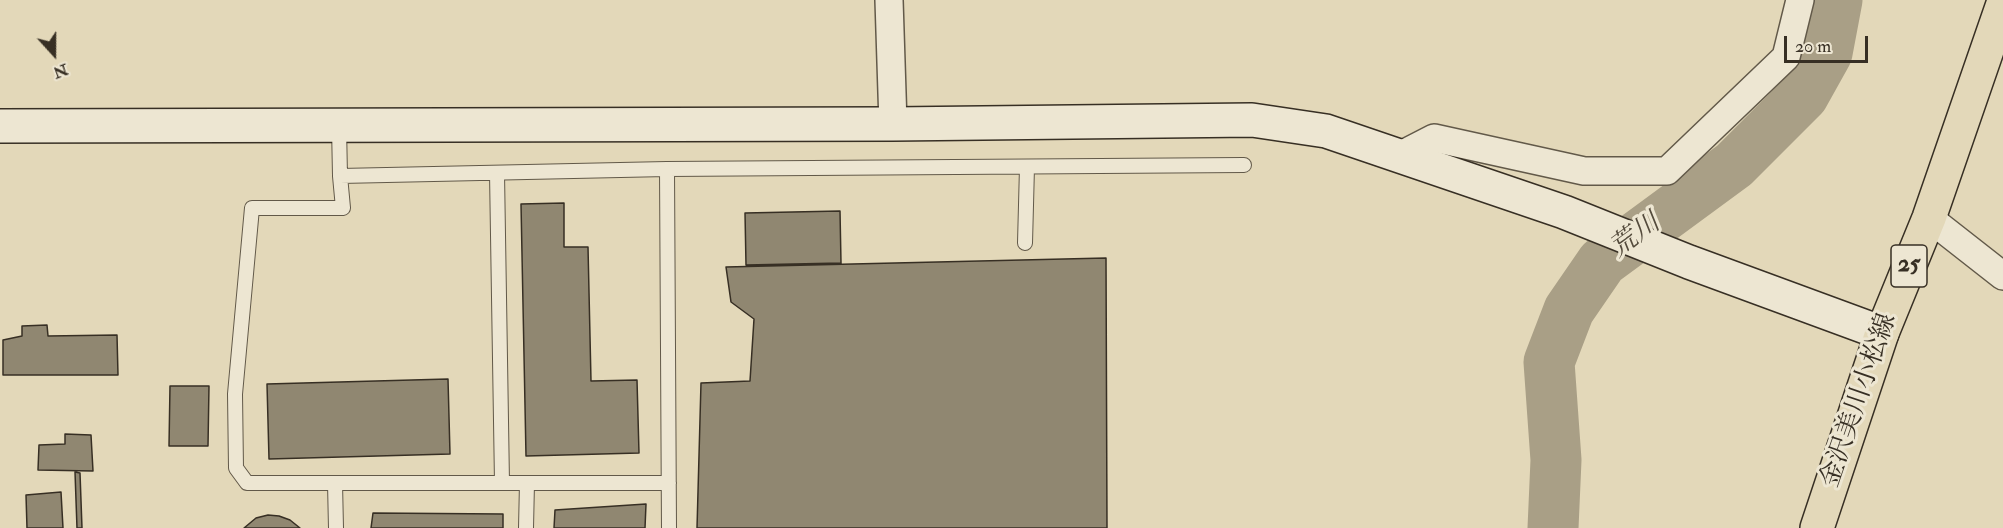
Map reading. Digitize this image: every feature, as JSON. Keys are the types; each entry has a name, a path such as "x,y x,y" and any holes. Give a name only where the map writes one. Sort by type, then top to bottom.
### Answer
{"main road":[{"name":"金沢美川小松線","path":"1817,528 1882,333 1929,218 2003,4"}],"street":[{"path":"889,0 893,124"},
{"path":"1399,156 1434,138 1584,171 1667,171 1786,57 1800,0"},
{"path":"0,126 893,124 1252,120 1326,131 1564,212 1689,262 1882,333"},
{"path":"1929,218 2003,276"}],"lane":[{"path":"339,125 343,208 252,208 235,394 236,468 247,483 669,483"},
{"path":"340,176 667,169 1244,165"},
{"path":"1025,243 1027,167"},
{"path":"667,169 669,528"},
{"path":"496,173 502,483"},
{"path":"335,483 336,528"},
{"path":"526,528 527,483"}],"building":[{"path":"564,203 564,247 588,247 591,381 637,380 639,453 526,456 521,204"},
{"path":"840,211 841,263 746,265 745,213"},
{"path":"1106,258 1107,528 697,528 701,383 750,381 754,319 731,302 726,267"},
{"path":"47,325 48,336 117,335 118,375 3,375 3,340 22,336 22,326"},
{"path":"448,379 450,454 269,459 267,384"},
{"path":"170,386 209,386 208,446 169,446"},
{"path":"65,434 91,435 93,471 38,470 39,445 65,444"},
{"path":"75,472 80,473 82,528 77,528"},
{"path":"61,492 63,528 27,528 26,495"},
{"path":"646,504 645,528 554,528 555,510"},
{"path":"373,513 503,514 503,528 371,528"},
{"path":"268,515 290,520 300,528 244,528 256,518"}],"waterway":[{"name":"荒川","path":"1553,528 1556,460 1549,362 1569,310 1602,262 1734,165 1803,96 1827,53 1837,0"}]}
